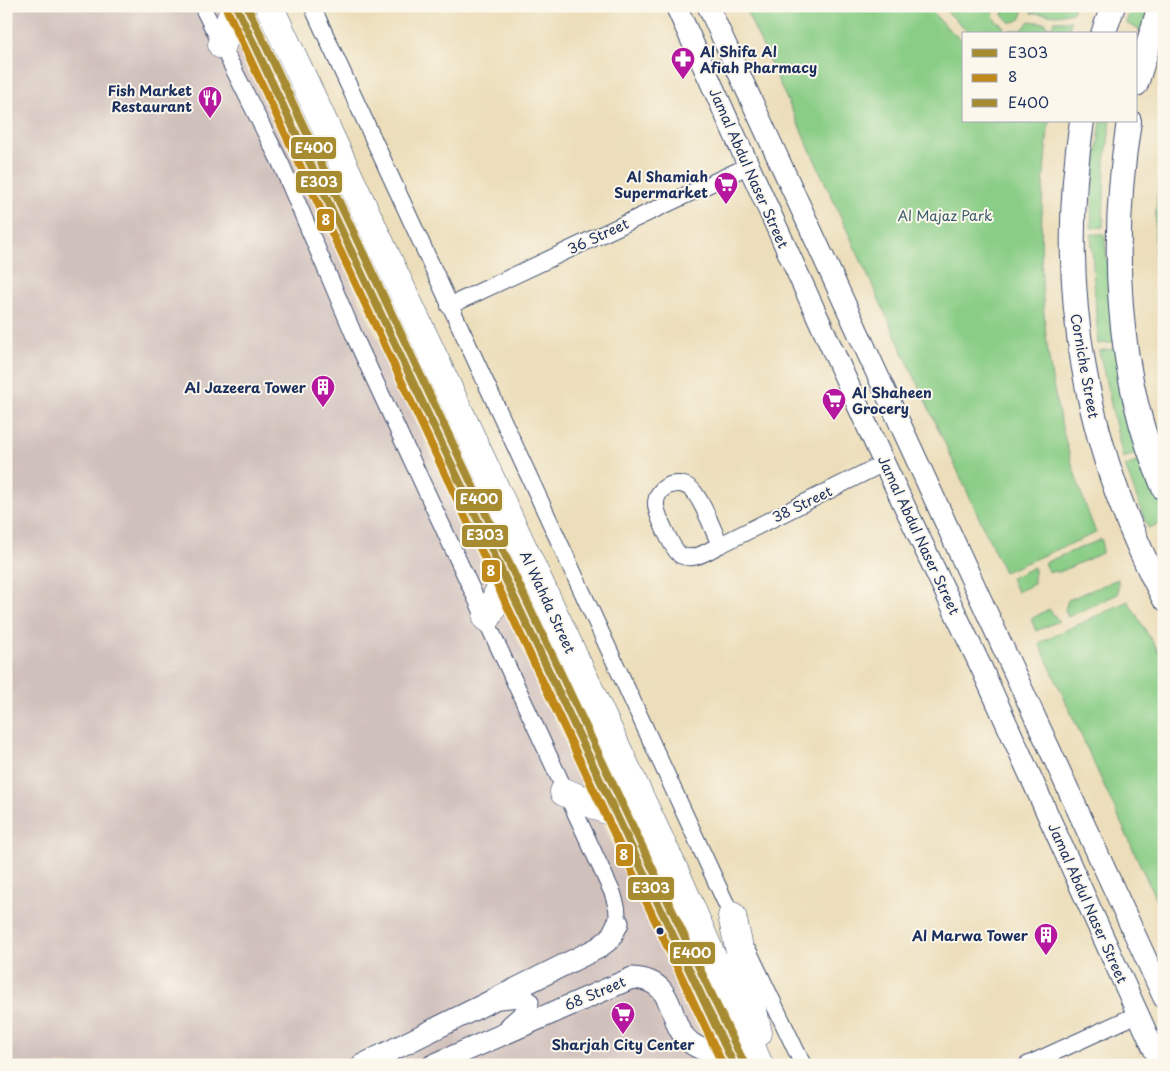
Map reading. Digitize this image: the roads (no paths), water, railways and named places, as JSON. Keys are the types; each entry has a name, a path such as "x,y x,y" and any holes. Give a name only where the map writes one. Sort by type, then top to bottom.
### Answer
{"highway":[{"path":"222,45 236,6"},
{"name":"Al Wahda Street","path":"236,6 732,1062"},
{"name":"Al Wahda Street","path":"269,6 681,885 760,1065"},
{"path":"486,618 505,578"},
{"path":"564,792 616,814"},
{"path":"732,916 756,1019 760,1065"}],"main road":[{"path":"1104,32 1113,6"},
{"path":"1138,78 1160,6"},
{"name":"Corniche Street","path":"1082,122 1074,187 1072,264 1079,341 1085,379 1100,444 1116,494 1140,551 1164,598"},
{"path":"1129,122 1119,208 1118,263 1121,300 1137,401 1164,488"}],"street":[{"path":"202,6 281,164 357,342 486,618 618,908 618,923 610,939 598,948 362,1065"},
{"path":"312,6 449,306 803,1065"},
{"name":"Jamal Abdul Naser Street","path":"676,6 884,463 981,667 1161,1065"},
{"name":"Jamal Abdul Naser Street","path":"708,6 1164,998"},
{"path":"687,30 698,28 704,30 730,80 744,86"},
{"name":"36 Street","path":"449,306 748,166"},
{"name":"38 Street","path":"720,545 694,492 687,485 677,483 667,485 660,492 656,502 658,512 680,555 685,558 696,557 720,545 884,463"},
{"name":"68 Street","path":"433,1065 624,979 641,978 651,981 664,994 683,1034 691,1044 732,1062"},
{"path":"493,999 521,996 528,1002 527,1012 501,1034"},
{"path":"1028,1065 1138,1014"}],"place":[{"name":"Al Shifa Al Afiah Pharmacy","path":"683,80"},
{"name":"Fish Market Restaurant","path":"210,119"},
{"name":"Al Shamiah Supermarket","path":"726,205"},
{"name":"Al Jazeera Tower","path":"323,408"},
{"name":"Al Shaheen Grocery","path":"834,421"},
{"name":"Al Marwa Tower","path":"1046,956"},
{"name":"Sharjah City Center","path":"623,1035"}],"park label":[{"name":"Al Majaz Park","path":"945,215"}]}
